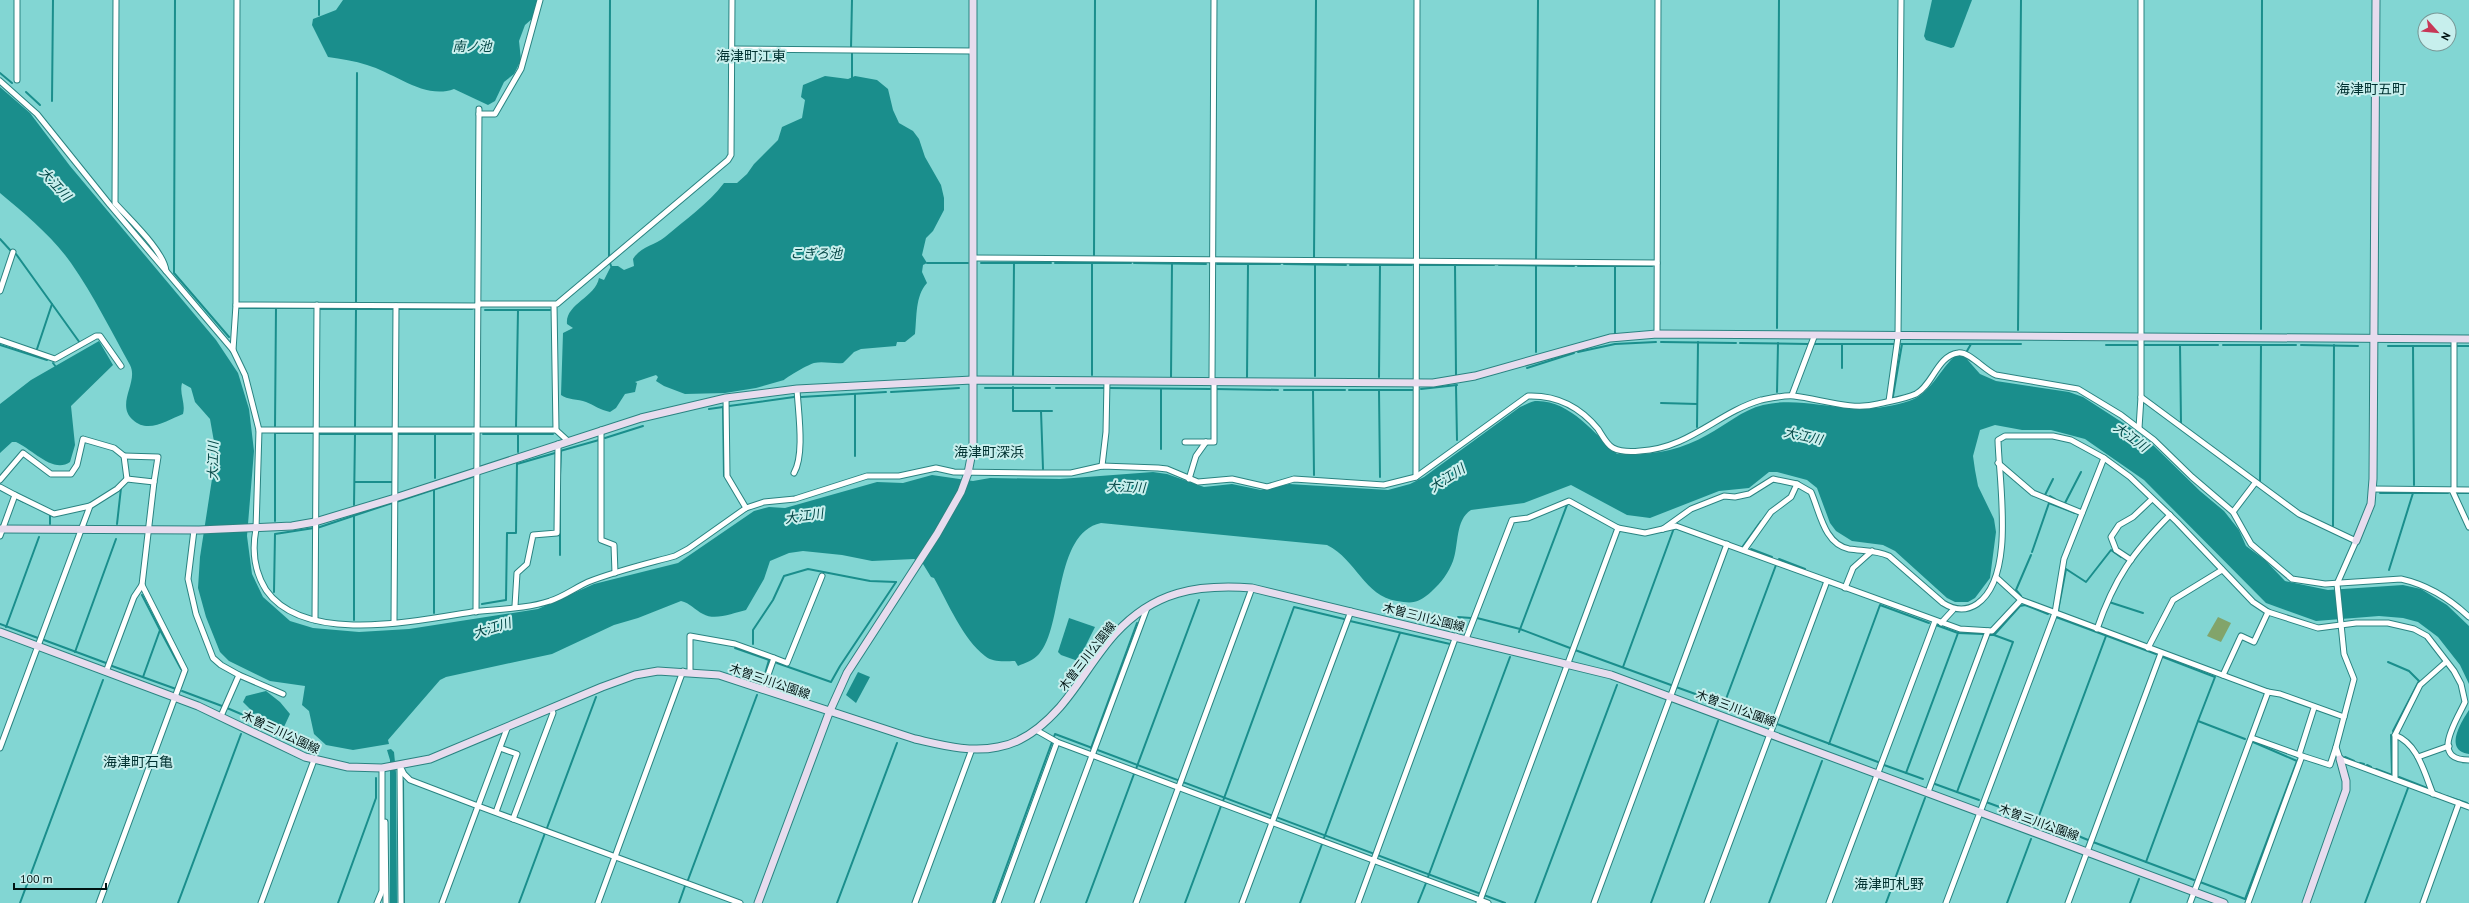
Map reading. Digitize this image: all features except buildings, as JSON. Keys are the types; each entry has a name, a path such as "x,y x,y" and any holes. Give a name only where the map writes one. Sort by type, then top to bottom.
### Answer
{"street":[{"path":"17,0 17,80"},
{"path":"116,0 115,202 155,249 164,263 166,273"},
{"path":"233,350 236,305 237,0"},
{"path":"476,612 479,112 495,114 521,69 540,0"},
{"path":"236,305 554,305 728,160 731,155 732,0"},
{"path":"758,903 829,713 847,673 947,516 968,475 973,447 973,0"},
{"path":"1185,442 1214,442 1212,261 1214,0"},
{"path":"1416,477 1417,0"},
{"path":"1657,334 1658,0"},
{"path":"1889,401 1898,337 1901,0"},
{"path":"2139,428 2141,397 2141,0"},
{"path":"2252,738 2330,765 2354,679 2344,654 2337,585 2371,504 2372,489 2376,0"},
{"path":"732,49 973,51"},
{"path":"0,81 37,114 70,157 166,273 233,350 245,375 259,430 254,544 256,565 263,584 272,598 293,614 315,620 359,624 394,622 551,601 589,582 675,556 688,549 746,508 764,502 795,499 867,476 899,476 936,468 968,475 1071,473 1102,466 1167,469 1189,479 1211,482 1232,478 1267,487 1294,479 1384,485 1416,477 1528,396 1558,398 1576,407 1597,428 1612,448 1629,452 1657,448 1682,441 1747,405 1792,395 1848,405 1876,405 1916,394 1924,388 1945,359 1951,354 1962,352 1986,371 1996,375 2078,389 2139,428 2233,512 2251,544 2292,579 2337,585 2401,580 2409,581 2436,591 2469,617"},
{"path":"0,291 13,252"},
{"path":"973,258 1212,261 1657,263"},
{"path":"315,620 316,305"},
{"path":"554,305 556,430"},
{"path":"394,622 396,306"},
{"path":"15,495 1,531 255,529 315,522 395,498 601,430 679,408 726,398 797,389 972,380 1213,380 1415,383 1461,379 1610,338 1657,334 1814,337 2469,339"},
{"path":"0,340 55,359 96,336 100,336 121,366"},
{"path":"1792,395 1814,337"},
{"path":"2454,339 2453,490 2469,527"},
{"path":"1102,466 1106,432 1107,381"},
{"path":"794,473 798,466 799,433 797,389"},
{"path":"2141,397 2255,483 2299,514 2356,541"},
{"path":"726,398 727,476 746,508"},
{"path":"259,430 556,430 568,441"},
{"path":"601,430 601,540 614,545 615,573"},
{"path":"1941,623 1953,610 1975,605 1992,589 1997,578 2002,521 1998,440 2005,436 2053,436 2071,440 2104,458 2130,477 2170,515 2253,602 2268,612 2310,626 2356,623 2388,623 2414,629 2427,636 2454,671 2466,699 2451,727 2449,746 2454,758 2458,760 2469,760"},
{"path":"0,480 23,453 51,474 71,474 77,465 84,439 114,448 124,456 158,457 142,585 134,596 106,672"},
{"path":"1189,479 1196,456 1206,442"},
{"path":"515,606 517,573 527,564 533,535 557,533 558,444"},
{"path":"0,487 54,514 90,506 118,489 127,479 124,456"},
{"path":"1946,903 2055,613 2064,559 2104,458"},
{"path":"1998,463 2029,491 2082,513"},
{"path":"127,479 154,482"},
{"path":"1661,531 1690,509 1724,496 1735,497 1749,494 1773,479 1797,484 1811,492 1823,525 1835,543 1848,548 1880,552 1897,562 1953,610"},
{"path":"2233,512 2255,483"},
{"path":"1744,550 1771,512 1791,497 1797,484"},
{"path":"2372,489 2469,490"},
{"path":"2131,560 2116,550 2111,537 2119,524 2133,516 2152,499"},
{"path":"1466,639 1512,520 1528,518 1569,501 1618,528 1645,533 1661,531 1676,526 1960,629 1992,631 2021,600"},
{"path":"0,748 90,506"},
{"path":"2097,628 2113,588 2131,560 2170,515"},
{"path":"1480,898 1618,528"},
{"path":"197,530 188,579 196,614 213,658 221,665 283,694"},
{"path":"1594,903 1727,544"},
{"path":"1845,588 1853,568 1872,551"},
{"path":"2148,648 2173,600 2222,570"},
{"path":"598,903 686,672 690,636 735,644 787,663 822,576"},
{"path":"1997,578 2021,600 2268,692 2280,694 2314,708 2344,717"},
{"path":"1707,903 1826,581"},
{"path":"99,903 185,670 142,585"},
{"name":"木曽三川公園線","path":"0,632 175,697 221,716 292,751 314,760 348,767 384,768 430,759 551,708 635,675 658,671 719,675 829,713 915,739 972,749 999,747 1019,740 1036,730 1053,715 1070,696 1115,634 1147,608 1172,595 1195,588 1225,586 1252,588 1568,662 1611,674 2224,903"},
{"path":"1136,903 1252,588"},
{"path":"1038,903 1147,608"},
{"path":"1242,903 1351,611"},
{"path":"2223,675 2241,636 2254,642 2268,612"},
{"path":"1830,903 1935,621"},
{"path":"1928,792 1988,631"},
{"path":"1358,903 1378,852 1456,636"},
{"path":"2068,903 2161,653"},
{"path":"763,689 774,658"},
{"path":"2395,780 2395,735 2420,685 2446,662"},
{"path":"221,716 239,674"},
{"path":"2190,903 2268,692"},
{"path":"513,819 553,713 551,708"},
{"path":"2248,903 2301,756 2314,708"},
{"path":"442,903 508,726"},
{"path":"1036,730 1048,739 1094,752 1179,786 1273,819 1480,898 1488,903"},
{"path":"2395,735 2404,738 2418,757 2433,794"},
{"path":"998,903 1057,742"},
{"path":"2418,757 2449,746"},
{"path":"2306,903 2346,790 2346,781 2336,747"},
{"path":"496,812 517,754 500,748"},
{"path":"915,903 972,749"},
{"path":"2340,759 2469,807"},
{"path":"261,903 314,760"},
{"path":"399,766 410,780 740,903"},
{"path":"399,766 401,903"},
{"path":"377,903 382,891 382,778 384,768"},
{"path":"382,778 385,783 386,903"},
{"path":"2423,903 2459,803"}],"green space":[{"path":"2218,617 2231,623 2221,642 2207,636"}],"water":[{"name":"南ノ池","path":"343,0 538,0 533,18 525,25 519,41 521,60 514,74 504,82 495,101 488,105 454,89 432,91 410,84 367,65 328,57 312,25 313,19 336,10"},
{"path":"1932,0 1972,0 1954,47 1951,48 1926,40 1924,36"},
{"name":"こぎろ池","path":"825,76 848,79 855,76 877,80 888,89 893,110 899,123 913,131 919,139 925,157 941,185 944,198 944,210 933,231 926,238 922,255 927,263 923,265 922,272 927,283 918,300 915,334 905,342 897,342 896,346 861,349 854,352 843,363 814,363 808,365 784,380 756,388 725,393 685,394 664,386 656,381 658,377 656,375 635,382 637,383 635,392 625,394 616,408 610,412 586,402 566,398 561,395 563,333 573,328 567,324 568,317 575,306 592,291 599,278 604,280 611,266 618,266 624,270 634,266 633,259 640,251 665,237 704,205 724,183 737,183 747,174 754,164 778,140 782,127 802,118 805,100 801,97 803,85"},
{"name":"大江川","path":"0,87 30,113 70,166 216,340 238,373 249,409 254,451 247,536 252,574 263,597 290,621 313,628 359,632 409,629 538,609 594,584 678,563 754,511 769,507 785,508 877,482 903,483 932,475 973,481 990,478 1060,479 1153,472 1167,474 1204,487 1232,484 1261,490 1289,484 1388,490 1410,484 1424,477 1520,407 1535,401 1547,402 1570,412 1580,419 1617,454 1652,453 1675,449 1686,445 1714,431 1748,410 1763,405 1796,402 1865,409 1895,405 1909,401 1917,398 1923,393 1956,355 1965,357 1980,374 1996,381 2069,392 2083,397 2134,430 2150,442 2200,491 2224,511 2239,530 2246,546 2265,560 2285,581 2328,590 2403,585 2421,589 2447,605 2469,626 2469,684 2460,665 2438,637 2418,622 2403,618 2379,616 2316,621 2266,603 2144,480 2085,439 2051,430 2022,430 1995,425 1980,430 1973,456 1978,486 1994,519 1996,532 1990,578 1975,598 1968,602 1955,602 1947,598 1895,551 1883,545 1852,541 1836,531 1830,523 1817,488 1807,480 1777,472 1769,472 1749,488 1719,491 1650,518 1627,515 1571,485 1524,503 1471,510 1462,520 1458,533 1455,555 1447,573 1439,584 1427,595 1416,602 1397,601 1386,598 1376,592 1368,585 1346,559 1327,545 1101,523 1086,530 1075,544 1067,562 1061,582 1047,641 1037,656 1018,666 1015,661 992,660 977,649 956,620 934,578 931,577 923,564 914,559 872,561 842,555 803,551 789,553 770,561 764,579 746,610 724,616 713,617 703,614 687,603 681,601 638,618 614,625 552,654 446,677 440,680 388,740 389,744 353,750 326,745 314,734 309,711 302,705 305,686 270,681 229,661 220,652 206,617 198,588 200,557 216,453 210,419 195,402 191,388 182,383 181,391 184,406 183,414 165,422 145,426 133,420 128,414 126,407 132,379 130,365 95,301 64,253 38,226 0,193"},
{"path":"99,341 113,365 71,406 75,445 70,462 63,465 50,463 16,442 12,442 0,453 0,404 31,380"},
{"path":"1069,618 1095,627 1078,661 1061,655 1058,652"},
{"path":"858,672 870,677 856,703 846,695"},
{"path":"266,691 280,702 290,714 283,729 258,713 253,714 249,720 246,719 251,710 243,702 246,696"},
{"path":"2469,710 2469,754 2461,751 2457,747 2456,741 2459,728"},
{"path":"391,749 394,752 396,773 397,903 390,903 390,760 387,750"}],"waterway":[{"path":"52,101 53,0"},
{"path":"175,0 174,273 229,337"},
{"path":"319,0 319,15"},
{"path":"609,258 610,0"},
{"path":"851,48 852,0"},
{"path":"1094,255 1095,0"},
{"path":"1314,258 1316,0"},
{"path":"1536,260 1538,0"},
{"path":"1777,328 1779,0"},
{"path":"2018,330 2021,0"},
{"path":"2261,329 2262,0"},
{"path":"852,53 852,78"},
{"path":"0,73 12,83"},
{"path":"356,303 357,73"},
{"path":"26,92 40,105"},
{"path":"0,239 11,251"},
{"path":"16,254 52,304 37,349"},
{"path":"927,263 968,263"},
{"path":"981,263 1051,263"},
{"path":"1013,375 1014,263"},
{"path":"1055,263 1131,263"},
{"path":"1092,263 1092,375"},
{"path":"1134,263 1206,264"},
{"path":"1171,377 1172,263"},
{"path":"1217,264 1280,264"},
{"path":"1247,377 1248,264"},
{"path":"1284,264 1346,265"},
{"path":"1315,264 1315,376"},
{"path":"1350,265 1412,265"},
{"path":"1379,377 1380,265"},
{"path":"1418,265 1494,265"},
{"path":"1455,265 1456,375"},
{"path":"1499,265 1574,266"},
{"path":"1536,265 1536,352"},
{"path":"1578,266 1652,266"},
{"path":"1615,266 1615,334"},
{"path":"52,304 80,343"},
{"path":"238,308 314,308"},
{"path":"275,426 276,308"},
{"path":"318,309 394,309"},
{"path":"355,426 356,309"},
{"path":"397,309 472,309"},
{"path":"485,310 550,310"},
{"path":"516,427 518,310"},
{"path":"1578,352 1615,344 1656,342"},
{"path":"1661,342 1736,343"},
{"path":"1697,427 1698,342"},
{"path":"1740,343 1808,344"},
{"path":"1777,392 1778,343"},
{"path":"1815,344 1895,344"},
{"path":"1842,344 1842,368"},
{"path":"1901,344 1971,344"},
{"path":"1893,396 1902,344"},
{"path":"1967,351 1971,344 2021,344"},
{"path":"0,345 47,360"},
{"path":"2106,345 2137,345"},
{"path":"2143,345 2218,345"},
{"path":"2180,345 2181,424"},
{"path":"2223,345 2296,345"},
{"path":"2260,482 2261,345"},
{"path":"2301,345 2358,346"},
{"path":"2333,526 2334,345"},
{"path":"2388,346 2452,346"},
{"path":"2413,346 2414,485"},
{"path":"2457,346 2469,346"},
{"path":"1527,368 1574,353"},
{"path":"53,363 56,367"},
{"path":"1421,389 1457,385"},
{"path":"1456,386 1457,440"},
{"path":"1013,387 1013,411 1052,411"},
{"path":"891,392 959,388"},
{"path":"985,388 1050,388"},
{"path":"1056,388 1104,388"},
{"path":"1109,388 1210,389"},
{"path":"1161,389 1161,449"},
{"path":"1215,389 1278,390"},
{"path":"1284,390 1345,390"},
{"path":"1313,390 1314,475"},
{"path":"1349,390 1413,390"},
{"path":"1379,390 1380,477"},
{"path":"801,397 886,392"},
{"path":"855,394 855,456"},
{"path":"729,406 794,397"},
{"path":"1661,403 1697,404"},
{"path":"709,409 723,407 724,476"},
{"path":"1041,411 1043,469"},
{"path":"605,438 643,426"},
{"path":"275,521 275,433 314,433"},
{"path":"318,434 393,434"},
{"path":"354,505 355,434"},
{"path":"397,434 471,434"},
{"path":"435,434 435,478"},
{"path":"483,434 553,434"},
{"path":"518,435 518,452"},
{"path":"560,451 599,440"},
{"path":"560,475 561,451"},
{"path":"517,464 555,453"},
{"path":"482,604 506,600 507,533 516,533 517,463"},
{"path":"2065,503 2081,472"},
{"path":"396,502 472,477"},
{"path":"2045,495 2053,479"},
{"path":"355,482 393,482"},
{"path":"560,482 560,555"},
{"path":"117,524 121,488"},
{"path":"434,490 434,613"},
{"path":"2380,493 2448,493"},
{"path":"2389,570 2413,493"},
{"path":"2458,493 2469,493"},
{"path":"2050,496 2055,499"},
{"path":"18,499 24,502"},
{"path":"317,528 392,503"},
{"path":"2032,552 2049,503 2075,513"},
{"path":"1519,632 1567,505"},
{"path":"50,514 50,524"},
{"path":"354,516 354,620"},
{"path":"1743,546 1761,521"},
{"path":"274,592 275,534 314,528"},
{"path":"1623,667 1674,528"},
{"path":"6,627 39,537"},
{"path":"75,652 116,539"},
{"path":"1751,549 1772,557"},
{"path":"2058,611 2066,569 2086,582 2111,550 2121,557"},
{"path":"2021,596 2016,590 2031,555"},
{"path":"1779,559 1805,569"},
{"path":"1723,707 1776,565"},
{"path":"753,644 753,630 773,600 784,576 808,569 870,581 896,582"},
{"path":"777,663 831,682 896,582"},
{"path":"142,595 160,630"},
{"path":"1136,769 1199,600"},
{"path":"2109,602 2143,613"},
{"path":"1829,744 1880,605 1929,623"},
{"path":"1990,635 1994,635 2020,606 2025,605 2048,614"},
{"path":"1223,801 1294,607 1344,619"},
{"path":"1458,619 1458,617 1471,618"},
{"path":"2056,617 2156,654"},
{"path":"1477,618 1520,629 1570,648"},
{"path":"1350,621 1450,644"},
{"path":"1091,748 1137,623"},
{"path":"0,624 38,638"},
{"path":"1936,625 1958,633 1983,634"},
{"path":"143,677 160,630 181,669"},
{"path":"1324,838 1400,633"},
{"path":"1906,773 1958,633"},
{"path":"1957,792 2013,642 1994,635"},
{"path":"2037,821 2106,636"},
{"path":"44,640 106,663"},
{"path":"735,648 769,660 763,681"},
{"path":"1575,650 1671,685"},
{"path":"1428,877 1510,657"},
{"path":"2163,657 2215,677 2198,721 2245,739"},
{"path":"2388,662 2409,671 2419,681 2393,731"},
{"path":"112,666 176,689"},
{"path":"20,903 103,680"},
{"path":"1535,903 1617,685"},
{"path":"1676,687 1712,700"},
{"path":"182,691 222,706"},
{"path":"688,880 757,695"},
{"path":"547,828 596,697"},
{"path":"1716,702 1738,710"},
{"path":"227,708 248,717"},
{"path":"1744,712 1770,722"},
{"path":"1651,903 1718,721"},
{"path":"2146,862 2198,721"},
{"path":"1777,724 1878,762"},
{"path":"178,903 241,734"},
{"path":"993,903 1055,734 1505,903"},
{"path":"2376,769 2392,775 2391,735"},
{"path":"2245,899 2297,761 2253,742"},
{"path":"837,903 897,743"},
{"path":"2345,757 2354,761"},
{"path":"1769,903 1822,761"},
{"path":"2360,763 2364,764"},
{"path":"1884,765 1923,779"},
{"path":"2367,765 2371,767"},
{"path":"1086,903 1134,774"},
{"path":"2399,777 2427,788"},
{"path":"338,903 376,798 376,778"},
{"path":"403,781 404,903"},
{"path":"1935,784 1979,800"},
{"path":"2365,903 2408,788"},
{"path":"2435,792 2441,794"},
{"path":"2446,796 2467,803"},
{"path":"1886,903 1925,798"},
{"path":"1986,802 2068,832"},
{"path":"1185,903 1221,806"},
{"path":"519,903 545,833"},
{"path":"2076,835 2088,840"},
{"path":"2007,903 2031,839"},
{"path":"2093,842 2194,880"},
{"path":"1300,903 1322,844"},
{"path":"2130,903 2139,879"},
{"path":"2200,882 2245,899"},
{"path":"1418,903 1426,883"},
{"path":"679,903 685,886"}],"district":[{"name":"海津町江東","path":"751,56"},
{"name":"海津町五町","path":"2371,89"},
{"name":"海津町深浜","path":"989,452"},
{"name":"海津町石亀","path":"138,762"},
{"name":"海津町札野","path":"1889,884"}]}
